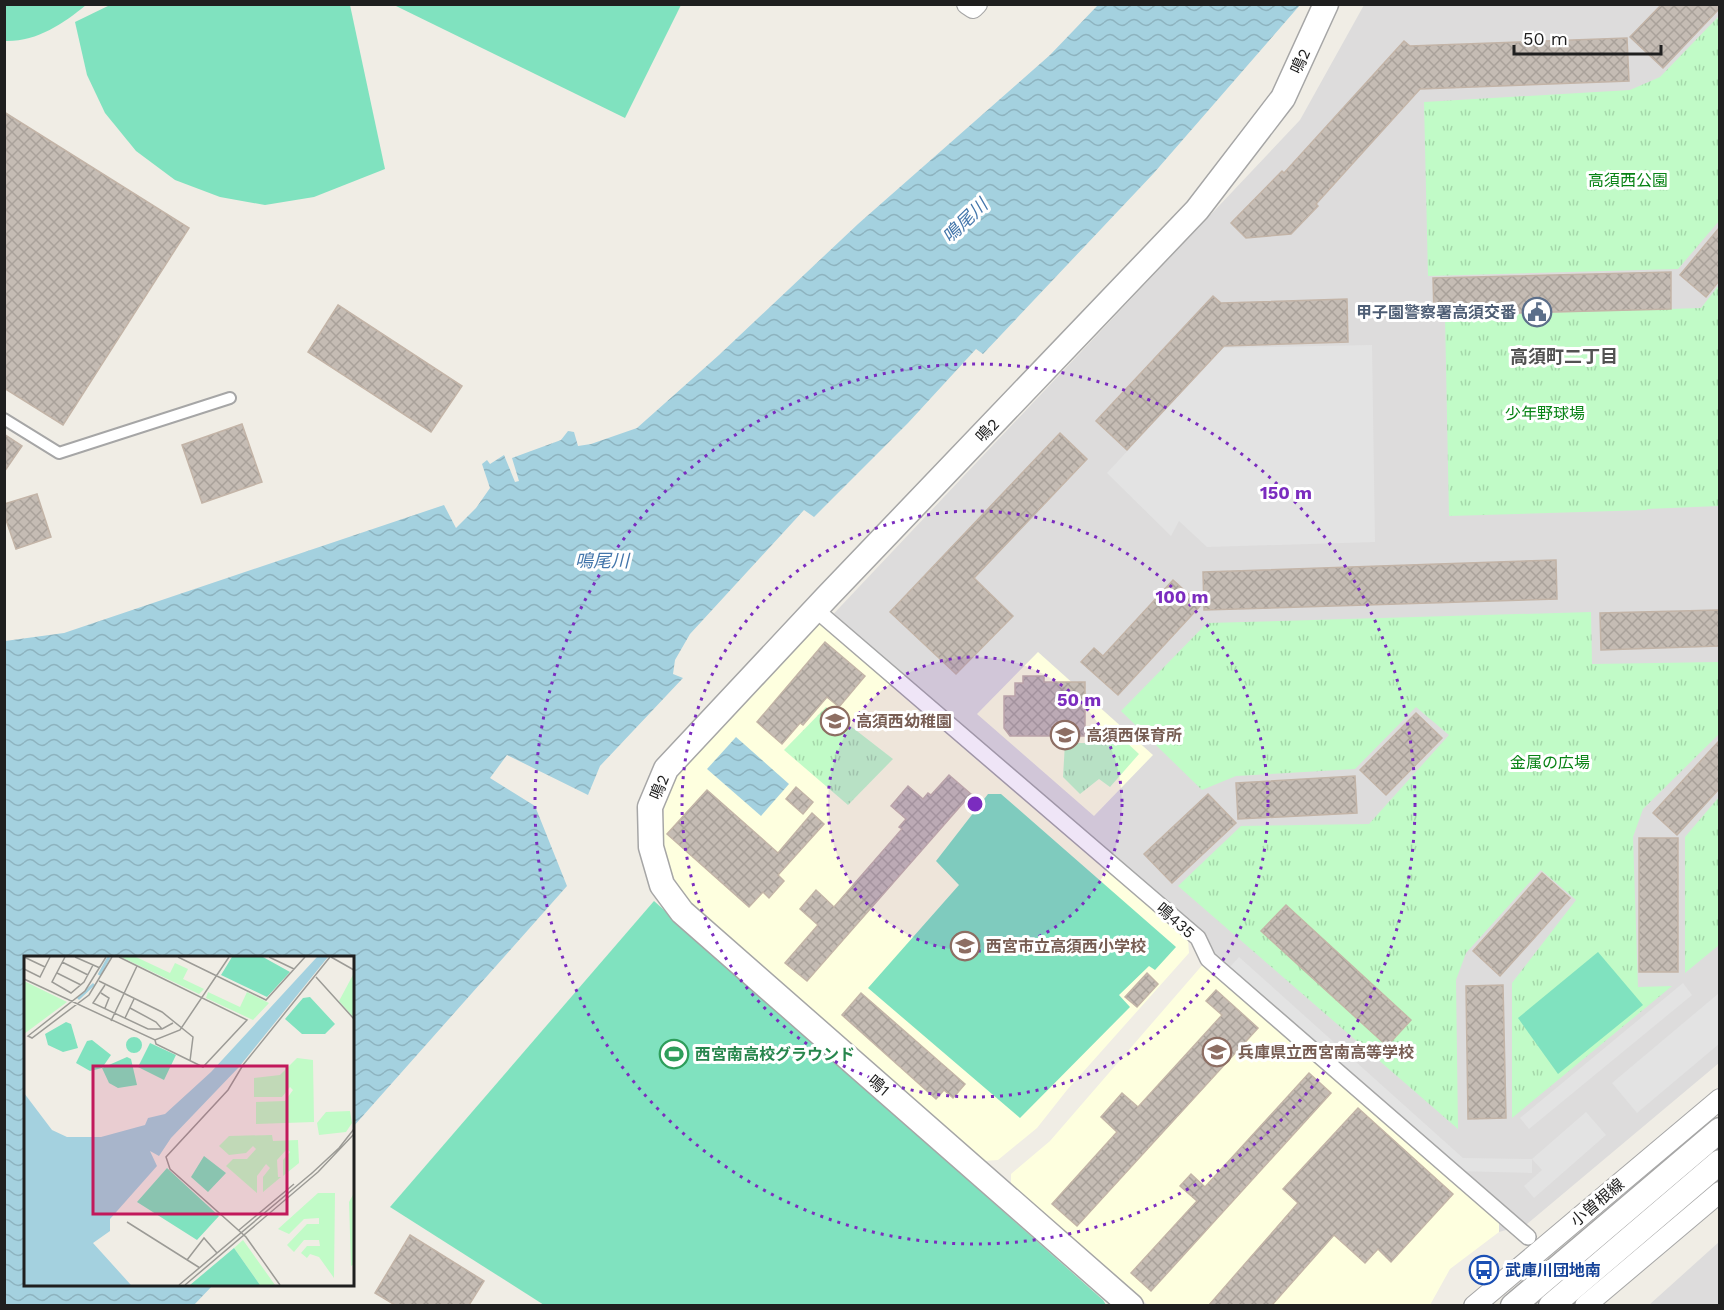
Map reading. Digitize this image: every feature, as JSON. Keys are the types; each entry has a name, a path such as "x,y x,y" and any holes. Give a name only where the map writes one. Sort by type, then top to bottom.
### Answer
{"street":[{"name":"鳴2","path":"651,847 650,807 666,769 815,609 1197,210 1283,98 1326,4"},
{"name":"鳴435","path":"815,609 1198,938 1208,959 1528,1237"},
{"name":"鳴1","path":"651,847 662,885 682,912 1131,1305"},
{"name":"小曽根線","path":"1474,1305 1719,1099"},
{"path":"1513,1305 1719,1130"},
{"path":"1551,1305 1719,1162"},
{"path":"1585,1305 1719,1192"}],"lane":[{"path":"4,419 59,453 230,398"}],"shaded area":[{"path":"1364,5 1719,5 1719,1063 1527,1224 1499,1232 1498,1221 1205,962 1188,939 824,624 1300,120"},
{"path":"1372,345 1375,542 1207,547 1179,521 1171,536 1107,473 1223,348"},
{"name":"西宮市立高須西小学校","path":"824,624 1188,939 1189,953 1067,1090 1037,1128 998,1160 984,1161 687,899 666,865 662,834 665,800 680,769 812,625"},
{"name":"高須西保育所","path":"1038,652 1153,755 1094,816 977,714"},
{"path":"1239,957 1463,1158 1532,1159 1532,1173 1455,1171 1228,969"},
{"name":"兵庫県立西宮南高等学校","path":"1205,962 1499,1221 1499,1232 1450,1269 1430,1305 1148,1305 1011,1185 1011,1174 1050,1141"},
{"path":"1683,983 1692,995 1529,1129 1520,1118"},
{"path":"1719,993 1719,1044 1637,1113 1612,1083"},
{"path":"1586,1112 1606,1135 1534,1198 1524,1186 1542,1170 1532,1159"},
{"path":"1719,1242 1719,1305 1649,1305"}],"green space":[{"path":"397,4 681,5 625,118 396,6"},
{"path":"4,5 86,5 48,31 16,41 5,41"},
{"path":"110,5 350,5 385,169 314,197 265,205 220,197 175,180 136,151 105,113 87,75 75,22"},
{"name":"高須西公園","path":"1719,16 1719,221 1678,269 1428,276 1424,102 1630,90 1660,77"},
{"name":"少年野球場","path":"1719,285 1719,506 1449,516 1445,316 1701,308"},
{"name":"金属の広場","path":"1591,612 1592,664 1719,662 1719,734 1643,809 1633,837 1638,987 1672,986 1512,1118 1512,983 1576,900 1541,870 1466,953 1456,980 1458,1129 1178,886 1241,826 1369,824 1449,735 1416,707 1355,769 1236,776 1202,790 1121,711 1207,623"},
{"path":"826,707 893,759 848,805 784,750"},
{"path":"1109,726 1139,754 1110,787 1099,779 1080,794 1063,777 1065,743 1091,743"},
{"path":"988,794 1001,794 1176,947 1155,970 1149,966 1119,995 1130,1007 1020,1118 868,988 959,885 936,861"},
{"path":"1719,797 1719,945 1685,973 1685,837"},
{"name":"西宮南高校グラウンド","path":"654,901 1106,1305 544,1305 390,1207"},
{"path":"1598,952 1643,1005 1558,1074 1518,1018"}],"water":[{"name":"鳴尾川","path":"1098,5 1300,5 1153,174 983,354 976,349 908,423 814,517 804,510 690,634 675,660 673,674 683,678 600,766 588,795 507,755 490,778 535,806 567,886 354,1126 354,956 24,956 24,1286 212,1286 194,1305 5,1305 5,641 64,633 444,505 456,528 476,508 490,488 482,464 487,460 490,464 504,455 515,482 519,481 512,458 561,440 568,431 574,432 578,446 591,444 637,428 719,355 858,224 1050,55"},
{"path":"736,737 789,784 761,816 707,769"}],"building":[{"path":"1662,4 1719,4 1719,9 1663,68 1630,37"},
{"path":"1627,38 1629,81 1420,89 1291,234 1246,238 1231,223 1282,171 1284,173 1404,41 1410,46"},
{"path":"4,112 189,228 63,425 4,388"},
{"path":"1719,228 1719,281 1706,297 1680,275"},
{"path":"1671,272 1671,309 1434,315 1433,278"},
{"path":"1213,296 1221,303 1347,299 1348,342 1224,346 1127,450 1096,421"},
{"path":"338,305 462,386 431,432 308,352"},
{"path":"242,424 262,482 202,503 182,445"},
{"path":"1060,433 1087,459 974,578 1013,616 956,674 890,612"},
{"path":"4,434 22,446 4,472"},
{"path":"37,494 51,537 16,549 4,514 4,504"},
{"path":"1556,560 1557,599 1204,610 1203,572"},
{"path":"1173,580 1201,605 1118,695 1081,662 1094,648 1103,656"},
{"path":"1719,610 1719,646 1601,650 1600,613"},
{"path":"825,642 865,676 839,707 827,697 803,725 800,723 782,744 757,722"},
{"path":"1023,676 1044,676 1044,682 1085,682 1085,736 1010,736 1004,728 1004,696 1015,696 1015,683 1023,683"},
{"path":"1416,713 1442,738 1386,795 1360,770"},
{"path":"1719,741 1719,789 1677,835 1653,813"},
{"path":"949,775 971,794 807,981 785,963 818,925 800,909 816,890 834,907 902,829 899,827 906,819 891,806 908,786 923,799 928,793 931,795"},
{"path":"1355,776 1357,813 1238,819 1236,783"},
{"path":"796,787 813,802 803,814 786,799"},
{"path":"707,790 778,853 812,813 824,824 778,875 784,881 769,898 763,892 749,907 667,834"},
{"path":"1208,794 1236,823 1172,883 1144,854"},
{"path":"1639,838 1678,838 1678,972 1639,972"},
{"path":"1542,873 1570,898 1500,976 1473,951"},
{"path":"1286,905 1411,1020 1387,1046 1261,931"},
{"path":"1147,973 1158,984 1137,1007 1125,997"},
{"path":"1503,985 1506,1118 1468,1119 1466,986"},
{"path":"1216,990 1258,1028 1077,1226 1052,1204 1117,1132 1101,1117 1122,1093 1138,1107 1222,1015 1206,1001"},
{"path":"861,993 965,1084 953,1098 944,1090 936,1099 842,1015"},
{"path":"1309,1073 1331,1093 1151,1291 1131,1273 1197,1201 1180,1186 1191,1174 1205,1187"},
{"path":"1358,1108 1453,1194 1391,1262 1378,1249 1365,1263 1334,1235 1272,1305 1209,1305 1298,1203 1283,1189"},
{"path":"410,1235 484,1281 469,1305 395,1305 375,1293"}],"place":[{"name":"甲子園警察署高須交番","path":"1537,312"},
{"name":"高須西幼稚園","path":"835,721"},
{"name":"高須西保育所","path":"1065,735"},
{"name":"西宮市立高須西小学校","path":"965,946"},
{"name":"兵庫県立西宮南高等学校","path":"1217,1052"},
{"name":"西宮南高校グラウンド","path":"674,1054"},
{"name":"武庫川団地南","path":"1484,1270"}],"district":[{"name":"高須町二丁目","path":"1564,357"}]}
